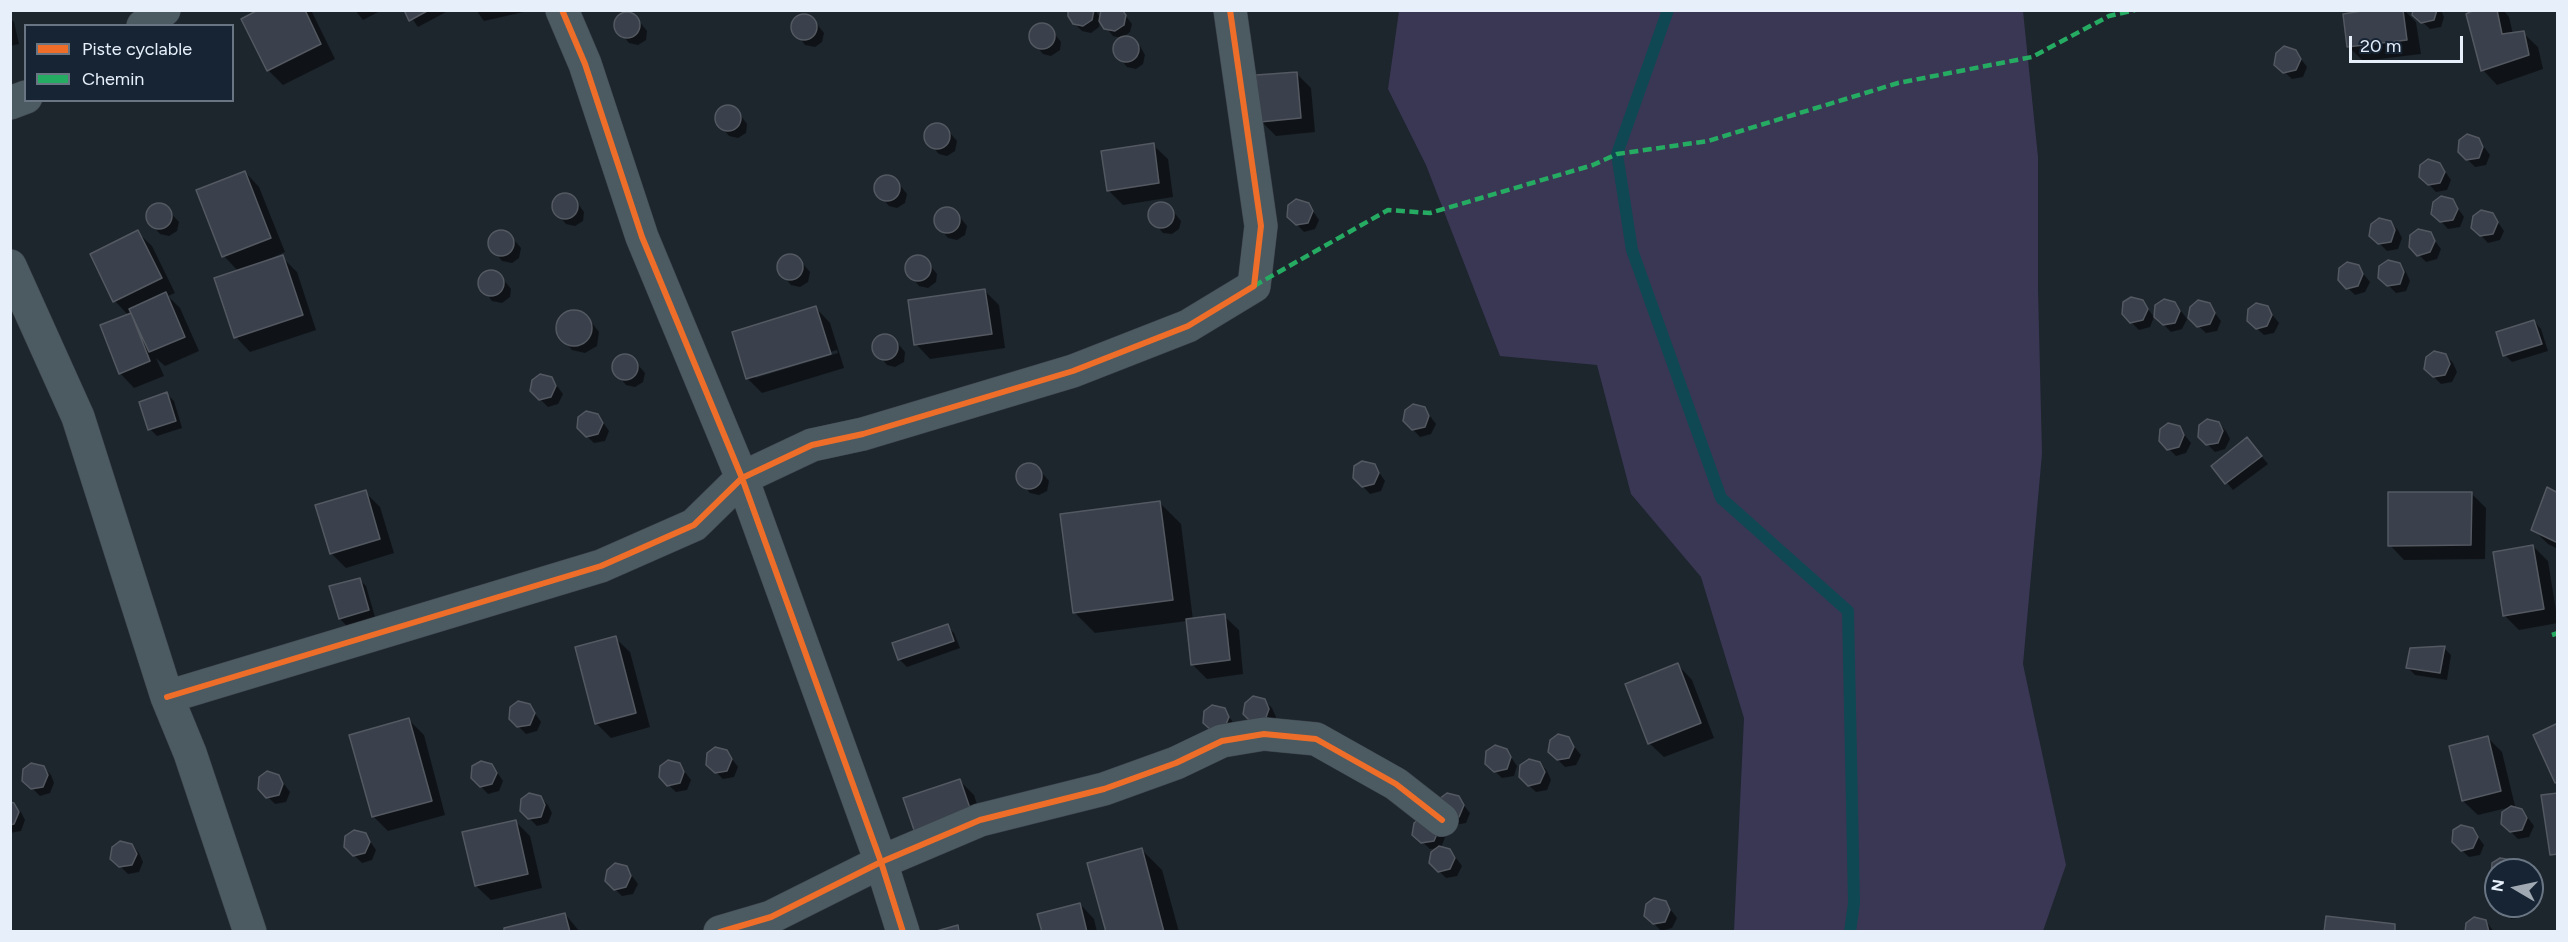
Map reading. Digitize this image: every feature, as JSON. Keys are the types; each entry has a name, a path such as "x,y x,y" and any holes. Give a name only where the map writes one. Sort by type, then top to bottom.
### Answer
{"street":[{"path":"146,24 165,10"},
{"path":"562,10 585,64 642,237 742,478 903,932"},
{"path":"167,696 601,566 694,525 742,478 812,445 863,434 1073,371 1188,326 1254,286 1261,226 1230,10"},
{"path":"10,266 78,417 167,696 190,753 250,932"},
{"path":"720,932 771,917 880,862 980,819 1104,789 1176,763 1222,741 1264,734 1316,739 1396,784 1442,820"}],"shaded area":[{"path":"1399,11 2023,11 2038,157 2042,454 2023,664 2066,865 2043,931 1734,931 1744,718 1701,577 1631,494 1597,365 1500,356 1426,165 1388,89"}],"building":[{"path":"258,10 305,10 321,44 267,71 241,19"},
{"path":"404,10 429,10 409,21"},
{"path":"1068,10 1094,10 1092,20 1083,26 1073,24 1068,16"},
{"path":"1101,10 1122,10 1126,15 1124,25 1115,31 1104,29 1099,21"},
{"path":"2368,10 2403,10 2407,40 2347,47 2343,14"},
{"path":"2413,10 2437,10 2434,20 2421,23 2412,15"},
{"path":"2474,10 2497,10 2502,34 2524,31 2529,55 2481,71 2466,14"},
{"path":"627,12 636,16 640,25 636,34 627,38 618,34 614,25 618,16"},
{"path":"804,14 813,18 817,27 813,36 804,40 795,36 791,27 795,18"},
{"path":"1042,23 1051,27 1055,36 1051,45 1042,49 1033,45 1029,36 1033,27"},
{"path":"1126,36 1135,40 1139,49 1135,58 1126,62 1117,58 1113,49 1117,40"},
{"path":"2284,46 2296,50 2301,59 2296,70 2283,73 2274,65 2276,53"},
{"path":"1297,72 1301,118 1260,122 1256,75"},
{"path":"728,105 737,109 741,118 737,127 728,131 719,127 715,118 719,109"},
{"path":"937,123 946,127 950,136 946,145 937,149 928,145 924,136 928,127"},
{"path":"2467,134 2479,138 2483,147 2479,158 2466,160 2458,152 2459,140"},
{"path":"1154,143 1159,183 1107,191 1101,151"},
{"path":"2428,159 2440,163 2445,172 2440,183 2428,185 2419,177 2420,165"},
{"path":"245,171 271,238 222,257 196,190"},
{"path":"887,175 896,179 900,188 896,197 887,201 878,197 874,188 878,179"},
{"path":"565,193 574,197 578,206 574,215 565,219 556,215 552,206 556,197"},
{"path":"2441,196 2453,199 2458,209 2453,220 2440,222 2431,214 2433,202"},
{"path":"1296,199 1309,203 1313,211 1308,223 1296,225 1287,217 1288,205"},
{"path":"1161,202 1170,206 1174,215 1170,224 1161,228 1152,224 1148,215 1152,206"},
{"path":"159,203 168,207 172,216 168,225 159,229 150,225 146,216 150,207"},
{"path":"947,207 956,211 960,220 956,229 947,233 938,229 934,220 938,211"},
{"path":"2481,210 2493,213 2498,222 2493,234 2480,236 2471,228 2473,216"},
{"path":"2379,218 2391,221 2395,230 2391,242 2378,244 2369,236 2371,224"},
{"path":"2418,229 2431,232 2435,241 2430,252 2417,256 2409,247 2410,235"},
{"path":"138,230 162,278 113,302 90,254"},
{"path":"501,230 510,234 514,243 510,252 501,256 492,252 488,243 492,234"},
{"path":"790,254 799,258 803,267 799,276 790,280 781,276 777,267 781,258"},
{"path":"283,255 303,315 234,338 214,278"},
{"path":"918,255 927,259 931,268 927,277 918,281 909,277 905,268 909,259"},
{"path":"2388,260 2400,263 2404,272 2400,284 2387,286 2378,278 2379,266"},
{"path":"2347,262 2359,265 2363,274 2358,286 2346,289 2338,280 2339,268"},
{"path":"491,270 500,274 504,283 500,292 491,296 482,292 478,283 482,274"},
{"path":"985,289 992,334 914,345 908,300"},
{"path":"166,292 185,337 149,352 129,309"},
{"path":"2131,297 2143,300 2148,309 2143,320 2130,323 2122,314 2123,302"},
{"path":"2164,299 2175,302 2180,311 2175,323 2163,325 2154,317 2155,305"},
{"path":"2198,300 2210,303 2215,313 2210,324 2197,327 2188,318 2190,307"},
{"path":"2256,303 2268,306 2272,315 2267,326 2256,329 2247,321 2248,309"},
{"path":"816,306 831,354 746,379 732,332"},
{"path":"574,310 587,315 592,328 587,341 574,346 561,341 556,328 561,315"},
{"path":"131,313 150,361 119,374 100,325"},
{"path":"2534,320 2542,344 2503,356 2496,332"},
{"path":"885,334 894,338 898,347 894,356 885,360 876,356 872,347 876,338"},
{"path":"2434,351 2446,354 2450,364 2445,375 2433,377 2424,369 2426,357"},
{"path":"625,354 634,358 638,367 634,376 625,380 616,376 612,367 616,358"},
{"path":"540,374 552,377 556,386 551,397 539,400 530,391 532,380"},
{"path":"167,392 176,421 148,430 139,402"},
{"path":"1413,404 1425,407 1429,416 1425,427 1412,430 1403,421 1405,410"},
{"path":"586,411 598,414 603,423 598,434 586,437 577,428 578,417"},
{"path":"2207,419 2219,422 2223,431 2218,443 2206,445 2198,437 2199,425"},
{"path":"2168,423 2180,426 2184,435 2179,447 2167,450 2159,441 2160,429"},
{"path":"2247,437 2262,456 2225,484 2211,466"},
{"path":"1362,461 1375,464 1379,473 1374,484 1362,487 1353,478 1354,466"},
{"path":"1029,463 1038,467 1042,476 1038,485 1029,489 1020,485 1016,476 1020,467"},
{"path":"2547,487 2558,493 2558,543 2531,530"},
{"path":"366,490 380,539 330,554 315,505"},
{"path":"2388,492 2472,492 2471,545 2388,546"},
{"path":"1160,501 1173,600 1073,613 1060,514"},
{"path":"2533,545 2544,609 2503,616 2493,552"},
{"path":"360,578 369,610 339,619 329,586"},
{"path":"1225,614 1230,660 1191,665 1186,619"},
{"path":"948,624 954,641 898,660 892,643"},
{"path":"616,636 636,713 595,724 575,647"},
{"path":"2445,646 2440,673 2406,668 2410,648"},
{"path":"1678,663 1701,723 1648,744 1625,684"},
{"path":"1253,696 1265,699 1269,709 1265,720 1252,723 1243,714 1245,703"},
{"path":"518,701 530,704 535,713 530,725 517,727 509,719 510,707"},
{"path":"1212,705 1225,708 1229,717 1224,729 1212,731 1203,723 1204,711"},
{"path":"409,718 432,801 372,817 349,735"},
{"path":"2558,723 2558,782 2555,783 2533,735"},
{"path":"1558,734 1569,737 1574,747 1569,758 1557,760 1548,752 1550,740"},
{"path":"2488,736 2501,791 2462,801 2449,746"},
{"path":"1495,745 1507,749 1511,757 1507,769 1494,772 1485,764 1486,751"},
{"path":"715,747 727,750 732,759 727,771 715,773 706,765 707,753"},
{"path":"1529,759 1540,762 1545,772 1540,783 1528,786 1519,777 1520,765"},
{"path":"668,760 680,763 684,772 680,783 667,786 659,777 660,766"},
{"path":"481,761 492,764 497,773 492,784 480,787 471,778 472,766"},
{"path":"31,763 44,766 48,775 43,787 31,789 22,781 23,769"},
{"path":"267,771 279,775 283,784 279,795 266,798 258,789 259,777"},
{"path":"960,779 972,814 915,833 903,798"},
{"path":"529,793 541,796 545,805 541,817 528,819 520,811 521,799"},
{"path":"1447,793 1459,796 1464,805 1459,817 1446,819 1439,799"},
{"path":"2558,793 2558,854 2550,855 2541,795"},
{"path":"10,802 14,803 19,812 14,824 10,825"},
{"path":"2511,806 2522,809 2527,818 2522,830 2510,832 2501,824 2502,812"},
{"path":"1422,817 1439,829 1434,841 1421,843 1412,835 1414,823"},
{"path":"516,820 528,874 475,886 462,832"},
{"path":"2461,825 2473,828 2478,837 2473,848 2461,851 2452,842 2453,830"},
{"path":"354,830 366,833 370,842 365,853 353,856 344,847 345,836"},
{"path":"120,841 132,844 137,854 132,865 119,867 110,859 112,847"},
{"path":"1439,846 1450,849 1455,858 1450,869 1438,872 1429,863 1431,852"},
{"path":"1142,848 1164,932 1106,932 1087,863"},
{"path":"615,863 627,866 631,876 626,887 614,890 605,881 607,870"},
{"path":"1654,898 1666,901 1670,910 1665,922 1653,924 1644,916 1646,904"},
{"path":"1080,903 1087,932 1042,932 1037,914"},
{"path":"565,913 570,932 504,932 504,928"},
{"path":"2326,916 2395,924 2395,932 2324,932"},
{"path":"2474,917 2486,920 2489,932 2465,932 2466,923"},
{"path":"958,925 959,932 933,932"}],"waterway":[{"path":"1668,10 1617,154 1632,250 1721,498 1848,611 1854,903 1850,932"}],"marked path":[{"path":"1254,286 1388,210 1430,213 1593,165 1617,154 1708,141 1898,83 2032,57 2109,16 2135,10"},
{"path":"2552,635 2558,633"}],"cycle path":[{"path":"562,10 585,64 642,237 742,478 881,862 903,932"},
{"path":"167,697 601,566 694,525 742,478 812,445 863,434 1073,371 1188,326 1254,286 1261,226 1230,10"},
{"path":"720,932 771,917 881,862 980,820 1104,789 1176,763 1222,741 1264,734 1316,739 1396,784 1442,820"}]}
